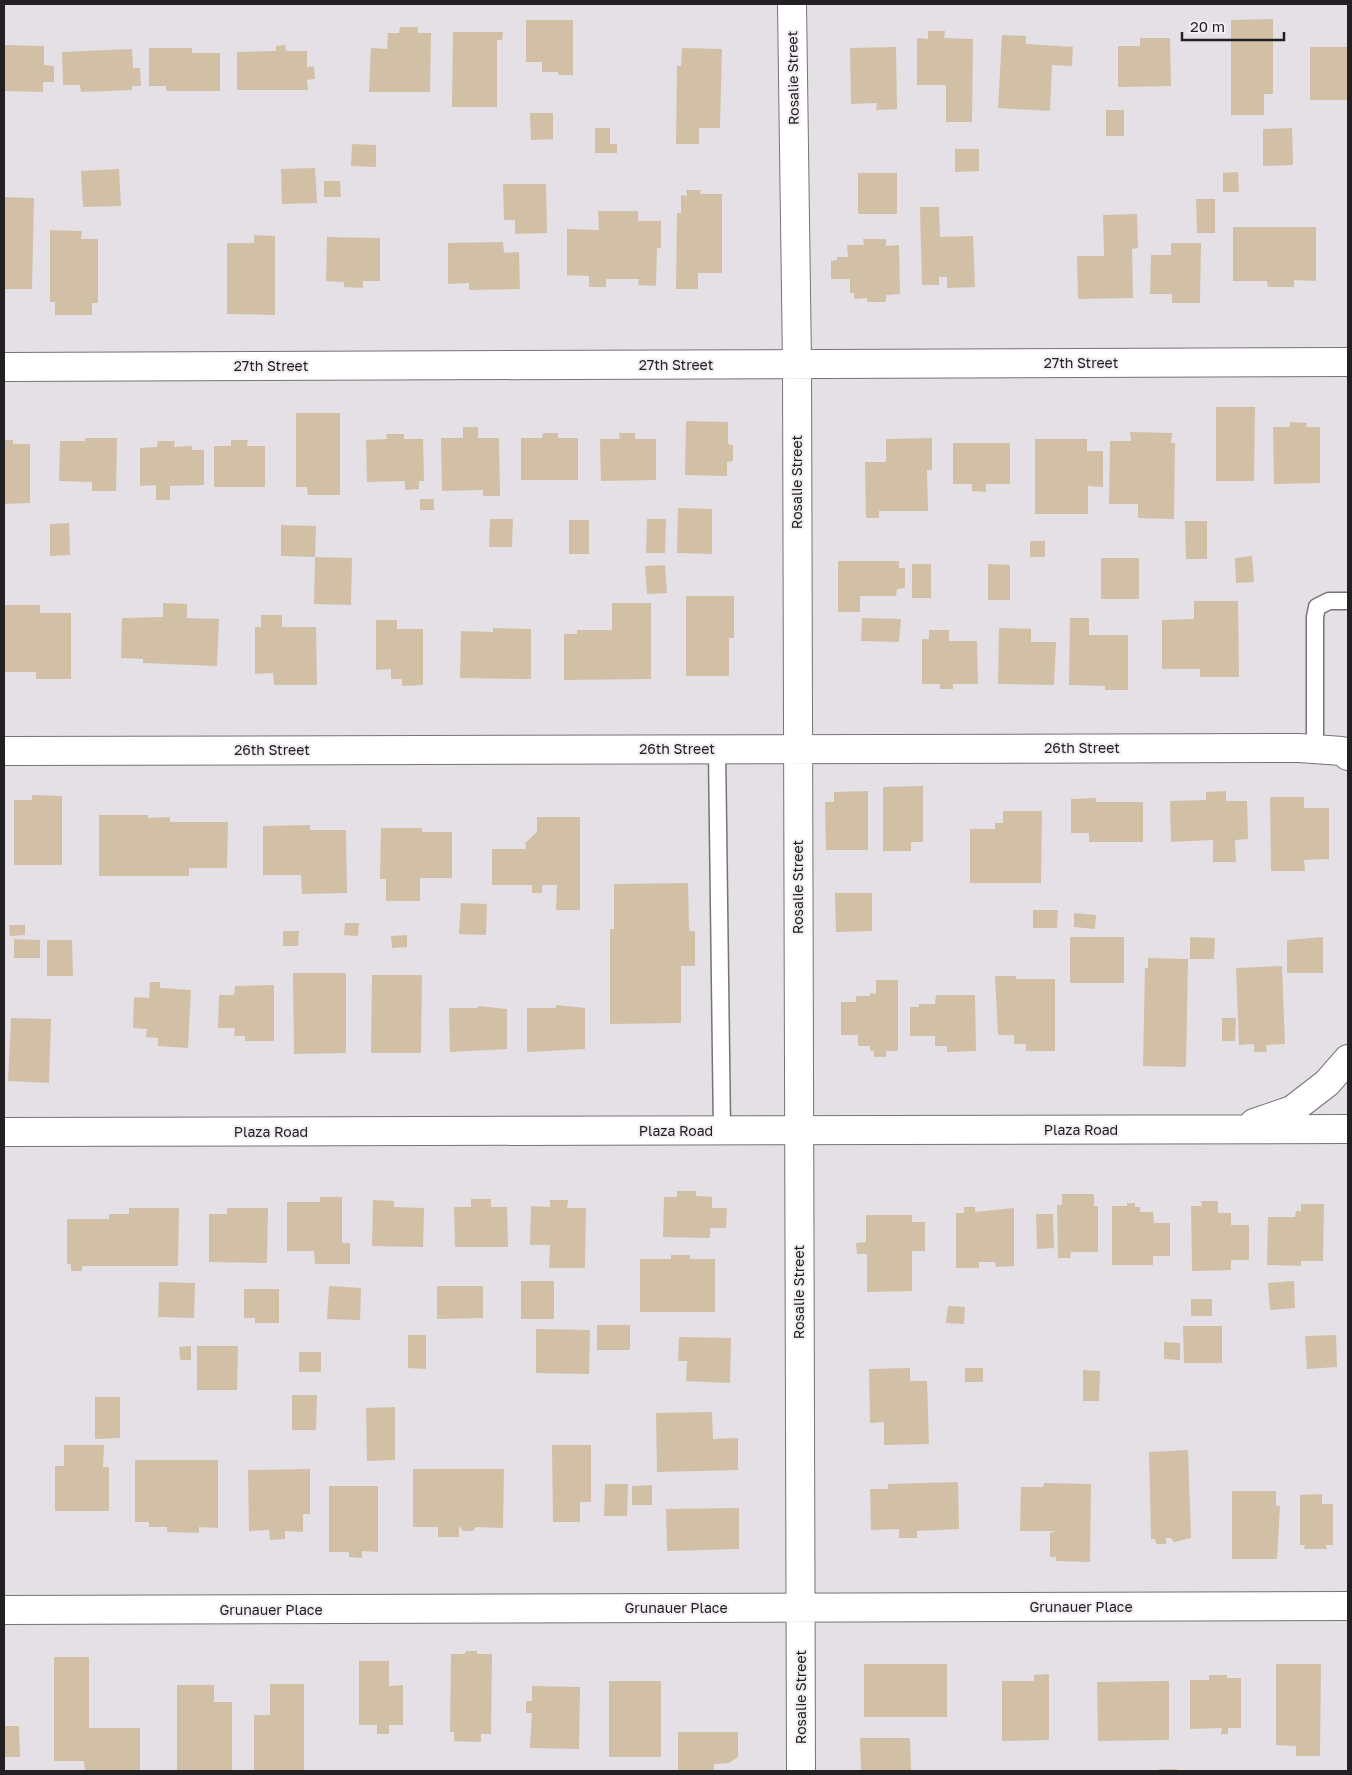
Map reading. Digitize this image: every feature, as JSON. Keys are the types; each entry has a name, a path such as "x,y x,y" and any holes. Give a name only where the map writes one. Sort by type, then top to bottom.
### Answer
{"street":[{"name":"Rosalie Street","path":"792,4 797,364 801,1771"},
{"name":"27th Street","path":"4,367 1348,362"},
{"name":"26th Street","path":"4,751 1315,749 1342,751 1348,756"},
{"path":"1236,1130 1292,1110 1328,1083 1348,1059"},
{"name":"Plaza Road","path":"4,1132 1348,1129"},
{"name":"Grunauer Place","path":"4,1610 1348,1606"}],"lane":[{"path":"1315,749 1315,617 1317,607 1329,601 1348,601"},
{"path":"717,749 722,1131"}],"building":[{"path":"1273,19 1273,94 1264,94 1264,115 1231,115 1231,20"},
{"path":"526,20 573,20 573,75 558,75 558,72 542,72 542,62 526,62"},
{"path":"400,27 418,27 418,33 431,33 430,92 369,92 371,48 387,49 388,33 399,33"},
{"path":"928,31 945,31 944,38 973,39 972,122 946,122 946,85 917,85 917,38 928,39"},
{"path":"453,32 503,32 502,40 497,40 497,107 452,107"},
{"path":"1002,35 1026,36 1026,44 1073,47 1072,66 1052,65 1050,111 998,108"},
{"path":"1140,38 1170,38 1171,86 1118,87 1118,46 1140,46"},
{"path":"4,45 44,46 44,65 54,66 54,82 43,82 43,92 4,91"},
{"path":"285,45 286,51 307,51 307,67 314,66 315,79 307,80 308,90 237,90 237,52 276,51 276,46"},
{"path":"896,47 897,109 876,110 877,103 851,104 850,48"},
{"path":"1310,47 1348,47 1348,100 1310,100"},
{"path":"149,48 192,48 192,53 220,53 220,91 166,91 166,86 149,86"},
{"path":"682,48 722,49 720,128 699,128 699,144 676,144 677,66 681,66"},
{"path":"132,49 133,68 140,68 141,86 132,86 132,90 81,92 80,85 63,85 62,52"},
{"path":"1106,110 1124,110 1124,136 1106,136"},
{"path":"530,113 553,113 553,139 531,140"},
{"path":"595,128 610,128 610,144 617,144 617,153 595,153"},
{"path":"1292,128 1293,165 1263,166 1263,129"},
{"path":"352,144 376,145 376,167 351,166"},
{"path":"955,149 979,149 979,171 955,172"},
{"path":"315,168 317,203 282,204 281,169"},
{"path":"119,169 121,206 83,207 81,171"},
{"path":"1238,172 1239,192 1223,192 1223,173"},
{"path":"858,173 897,173 897,214 858,214"},
{"path":"324,181 340,181 341,197 324,197"},
{"path":"503,184 546,184 547,233 515,234 515,220 504,220"},
{"path":"686,190 701,190 700,194 722,194 722,273 698,273 698,289 676,289 677,213 681,213 681,195 687,196"},
{"path":"4,197 34,198 32,289 4,289"},
{"path":"1196,199 1215,199 1215,233 1197,233"},
{"path":"920,207 939,207 940,237 973,236 975,287 947,288 947,277 939,277 939,285 922,285"},
{"path":"598,211 638,211 638,221 661,221 661,248 657,248 656,286 638,285 639,279 606,279 606,287 589,287 589,276 567,275 567,229 599,230"},
{"path":"1137,214 1138,248 1132,249 1133,298 1078,299 1077,256 1104,256 1103,215"},
{"path":"1233,227 1316,227 1316,281 1294,280 1294,287 1268,287 1267,281 1233,281"},
{"path":"50,230 82,231 81,239 98,239 98,303 92,303 92,315 55,315 55,302 50,302"},
{"path":"254,235 275,236 275,315 227,314 227,243 254,243"},
{"path":"327,237 380,238 380,281 363,281 363,288 344,287 344,282 326,281"},
{"path":"863,239 886,239 886,246 899,245 900,294 886,295 886,302 867,302 867,298 854,299 854,293 850,293 850,279 831,279 831,261 837,260 837,257 848,257 847,245 864,245"},
{"path":"503,242 504,253 519,252 520,289 469,290 469,283 448,284 448,243"},
{"path":"1171,243 1201,243 1200,303 1172,303 1172,294 1150,294 1151,255 1171,255"},
{"path":"1216,407 1255,407 1254,481 1216,481"},
{"path":"296,413 340,413 340,495 308,495 307,487 296,487"},
{"path":"686,421 728,422 728,444 733,445 733,461 727,462 727,476 685,475"},
{"path":"1290,422 1307,423 1306,427 1320,427 1320,483 1274,484 1273,427 1290,427"},
{"path":"463,427 478,427 478,438 499,438 500,496 483,496 483,490 442,491 441,438 463,438"},
{"path":"1130,432 1172,433 1171,443 1175,443 1174,519 1138,518 1138,504 1109,504 1110,441 1131,441"},
{"path":"543,433 558,433 558,438 578,438 578,480 521,480 521,438 542,438"},
{"path":"619,433 635,433 635,439 656,439 656,480 601,481 600,439 620,439"},
{"path":"386,434 404,434 404,439 423,439 424,481 419,481 419,489 405,490 405,481 367,482 366,440 387,439"},
{"path":"85,438 117,438 116,491 92,491 92,482 59,481 60,441 85,441"},
{"path":"932,438 932,470 927,470 928,511 879,511 879,518 866,518 865,462 886,462 886,439"},
{"path":"1035,439 1087,439 1087,451 1103,451 1103,487 1088,486 1088,514 1035,514"},
{"path":"4,440 13,440 13,444 30,444 30,503 4,504"},
{"path":"231,440 248,440 247,446 265,446 265,487 214,487 214,446 231,446"},
{"path":"158,441 175,441 174,447 192,446 192,450 204,450 204,485 170,486 170,500 156,500 156,485 140,486 140,448 157,447"},
{"path":"953,443 1010,443 1010,484 986,484 986,492 972,491 972,484 953,484"},
{"path":"420,499 434,499 434,510 420,510"},
{"path":"678,508 712,509 712,554 677,553"},
{"path":"490,519 513,519 512,547 489,547"},
{"path":"647,519 666,519 665,553 646,553"},
{"path":"569,520 589,520 589,554 569,554"},
{"path":"1185,521 1207,521 1207,559 1186,559"},
{"path":"69,523 70,555 50,556 50,524"},
{"path":"281,525 316,526 315,557 281,556"},
{"path":"1030,541 1045,541 1045,557 1030,557"},
{"path":"1252,556 1254,582 1236,583 1235,558"},
{"path":"315,557 352,558 351,605 314,604"},
{"path":"1101,558 1139,558 1139,599 1101,599"},
{"path":"838,561 899,561 899,568 905,568 905,588 897,589 896,596 860,596 860,612 838,612"},
{"path":"912,564 931,564 931,598 912,598"},
{"path":"988,564 1010,565 1010,600 988,600"},
{"path":"665,565 667,593 647,594 645,566"},
{"path":"686,596 734,596 734,638 729,638 729,676 686,676"},
{"path":"1194,601 1238,601 1239,677 1200,677 1200,669 1162,669 1162,620 1194,619"},
{"path":"163,603 187,604 187,618 219,619 217,666 143,663 143,659 121,658 122,618 163,617"},
{"path":"612,603 651,603 651,679 564,680 564,634 577,634 577,630 612,630"},
{"path":"4,605 40,605 40,613 71,613 71,679 36,679 36,672 4,672"},
{"path":"261,615 282,615 282,627 316,627 317,685 274,685 273,673 255,674 255,627 261,627"},
{"path":"862,618 901,619 899,642 861,641"},
{"path":"1070,618 1089,618 1089,635 1128,635 1128,690 1105,690 1105,686 1069,685"},
{"path":"376,620 397,620 397,629 423,629 423,685 402,686 402,679 391,679 391,669 376,670"},
{"path":"493,628 531,629 531,679 460,678 461,631 493,632"},
{"path":"999,628 1031,629 1031,642 1056,642 1054,685 998,684"},
{"path":"929,630 949,630 949,641 977,641 978,684 953,684 953,689 940,689 940,684 922,684 922,639 929,639"},
{"path":"923,786 923,842 911,842 911,851 883,851 883,787"},
{"path":"868,791 868,850 826,850 825,802 834,802 834,792"},
{"path":"1226,791 1226,801 1247,801 1248,839 1235,840 1236,862 1213,862 1213,840 1171,842 1170,801 1206,800 1206,792"},
{"path":"32,795 62,796 62,865 14,865 14,800 32,800"},
{"path":"1270,797 1304,797 1304,808 1329,808 1329,859 1304,860 1305,871 1271,871"},
{"path":"1096,798 1096,802 1143,802 1143,842 1089,842 1089,833 1071,833 1071,799"},
{"path":"1003,811 1042,811 1041,883 970,883 970,829 995,829 995,823 1003,823"},
{"path":"99,815 148,815 148,818 170,817 170,822 228,822 227,868 189,868 189,876 99,876"},
{"path":"537,817 580,817 580,910 556,910 557,885 542,885 542,893 532,893 532,885 492,885 492,849 526,849 525,843 537,832"},
{"path":"310,825 310,830 346,830 347,893 302,894 301,875 263,875 263,826"},
{"path":"381,828 422,828 422,832 452,832 452,878 420,878 420,901 386,901 386,879 380,879"},
{"path":"688,883 689,927 690,931 695,931 695,966 681,966 681,1023 610,1024 610,929 614,929 614,884"},
{"path":"835,893 872,893 872,931 836,932"},
{"path":"461,903 487,904 486,935 459,934"},
{"path":"1033,910 1058,910 1057,928 1033,928"},
{"path":"1074,913 1096,915 1095,929 1074,927"},
{"path":"345,923 359,923 358,936 344,935"},
{"path":"9,925 25,925 25,935 10,936"},
{"path":"283,931 299,931 298,946 283,946"},
{"path":"407,935 407,947 392,948 391,936"},
{"path":"1070,937 1124,937 1124,983 1070,983"},
{"path":"1190,937 1215,938 1214,959 1190,959"},
{"path":"1323,937 1323,973 1287,973 1287,940"},
{"path":"14,939 40,940 40,958 14,958"},
{"path":"47,940 72,940 73,976 47,976"},
{"path":"1148,958 1188,959 1186,1067 1143,1066 1145,968 1148,968"},
{"path":"1282,966 1285,1044 1266,1045 1267,1052 1254,1052 1254,1044 1239,1045 1236,968"},
{"path":"293,973 346,973 346,1053 294,1054"},
{"path":"372,975 422,975 421,1053 371,1053"},
{"path":"995,976 1016,976 1016,979 1055,979 1055,1051 1026,1051 1026,1044 1014,1044 1014,1035 998,1035"},
{"path":"876,980 898,980 898,1051 886,1051 886,1057 874,1057 874,1051 870,1051 870,1046 858,1046 858,1035 841,1035 841,1002 856,1002 856,996 870,996 870,993 876,994"},
{"path":"150,982 160,982 160,988 191,990 188,1048 158,1046 158,1038 146,1037 147,1029 133,1028 134,997 149,998"},
{"path":"274,985 274,1041 245,1041 245,1036 234,1036 235,1028 218,1028 219,995 234,995 235,986"},
{"path":"936,995 975,995 976,1051 947,1052 947,1046 935,1046 935,1036 910,1036 910,1007 919,1007 919,1004 935,1004"},
{"path":"556,1005 585,1008 585,1049 527,1052 527,1008 556,1008"},
{"path":"478,1006 507,1009 507,1049 450,1052 449,1008 478,1008"},
{"path":"11,1018 51,1019 49,1083 8,1081"},
{"path":"1222,1018 1236,1018 1235,1041 1222,1041"},
{"path":"677,1191 696,1191 696,1196 712,1197 712,1208 727,1208 726,1228 710,1228 710,1238 663,1237 664,1197 677,1197"},
{"path":"1062,1194 1094,1194 1094,1206 1098,1206 1098,1252 1071,1252 1070,1258 1058,1258 1057,1205 1062,1205"},
{"path":"320,1197 342,1197 342,1243 350,1243 350,1264 315,1264 314,1251 287,1251 287,1202 320,1202"},
{"path":"471,1199 491,1199 491,1207 507,1207 508,1247 455,1247 454,1207 471,1207"},
{"path":"373,1200 394,1201 394,1207 424,1208 423,1247 372,1246"},
{"path":"550,1200 568,1200 567,1208 586,1208 585,1268 549,1268 550,1245 530,1245 531,1206 550,1207"},
{"path":"1201,1201 1218,1201 1218,1213 1231,1213 1231,1225 1249,1225 1249,1260 1231,1260 1231,1270 1192,1271 1191,1206 1202,1206"},
{"path":"1127,1203 1135,1203 1135,1207 1140,1207 1140,1212 1153,1212 1154,1223 1170,1223 1170,1256 1153,1256 1153,1265 1112,1265 1112,1206 1127,1206"},
{"path":"1301,1204 1324,1204 1323,1261 1301,1261 1301,1266 1267,1265 1268,1217 1295,1217 1296,1211 1301,1211"},
{"path":"964,1207 975,1207 975,1212 1014,1208 1014,1266 996,1267 995,1262 979,1262 979,1268 956,1268 956,1213 964,1213"},
{"path":"129,1208 179,1208 178,1266 82,1266 82,1271 71,1271 71,1264 67,1264 67,1219 109,1219 109,1214 129,1214"},
{"path":"227,1208 268,1208 267,1263 209,1262 209,1214 227,1214"},
{"path":"1036,1214 1053,1214 1054,1248 1037,1249"},
{"path":"866,1215 912,1215 912,1222 925,1222 925,1251 912,1251 912,1291 867,1292 867,1254 857,1254 856,1243 866,1242"},
{"path":"671,1255 690,1255 690,1259 715,1259 715,1312 640,1312 640,1259 671,1259"},
{"path":"521,1281 554,1281 554,1319 521,1319"},
{"path":"1294,1281 1295,1308 1270,1310 1268,1283"},
{"path":"159,1282 195,1283 194,1318 158,1317"},
{"path":"329,1286 361,1288 360,1320 327,1319"},
{"path":"437,1286 483,1286 483,1318 437,1319"},
{"path":"244,1289 279,1289 279,1323 255,1323 255,1318 244,1318"},
{"path":"1191,1299 1212,1299 1212,1316 1191,1316"},
{"path":"948,1306 965,1307 964,1324 946,1323"},
{"path":"597,1325 630,1325 630,1350 597,1350"},
{"path":"1183,1326 1222,1326 1222,1363 1184,1363"},
{"path":"536,1329 590,1330 589,1374 536,1373"},
{"path":"408,1335 426,1335 426,1369 408,1368"},
{"path":"1336,1335 1337,1367 1307,1369 1305,1336"},
{"path":"679,1337 731,1338 730,1383 686,1381 687,1361 678,1361"},
{"path":"1164,1342 1180,1343 1180,1360 1164,1359"},
{"path":"191,1346 191,1360 180,1360 179,1347"},
{"path":"197,1346 238,1346 237,1390 197,1390"},
{"path":"299,1352 321,1352 321,1372 299,1372"},
{"path":"910,1368 910,1381 927,1381 929,1444 884,1445 884,1422 870,1423 869,1369"},
{"path":"965,1368 983,1368 983,1382 965,1382"},
{"path":"1083,1370 1100,1371 1099,1401 1083,1401"},
{"path":"292,1395 317,1395 316,1430 292,1430"},
{"path":"95,1397 120,1397 120,1438 95,1439"},
{"path":"395,1407 395,1460 367,1461 366,1408"},
{"path":"712,1412 713,1439 738,1438 738,1470 657,1472 656,1413"},
{"path":"64,1445 104,1445 103,1467 109,1467 109,1511 55,1511 55,1466 64,1466"},
{"path":"552,1445 591,1445 591,1502 580,1502 580,1522 553,1522"},
{"path":"1188,1450 1191,1538 1174,1542 1171,1538 1166,1538 1166,1544 1156,1544 1155,1539 1151,1539 1149,1452"},
{"path":"135,1460 218,1460 218,1528 199,1527 199,1533 167,1532 167,1527 149,1527 149,1522 135,1522"},
{"path":"310,1469 310,1514 303,1514 303,1532 285,1531 285,1539 270,1540 269,1530 249,1531 248,1470"},
{"path":"413,1469 504,1469 503,1528 476,1527 473,1531 463,1531 459,1526 459,1537 438,1537 438,1527 413,1527"},
{"path":"958,1482 959,1529 917,1531 917,1538 899,1538 899,1529 871,1530 870,1489 888,1489 888,1484"},
{"path":"1044,1483 1091,1484 1090,1562 1056,1561 1056,1557 1050,1557 1050,1533 1056,1531 1020,1531 1021,1487 1043,1487"},
{"path":"605,1484 628,1484 627,1516 604,1516"},
{"path":"652,1485 652,1505 632,1505 632,1486"},
{"path":"329,1486 378,1486 378,1552 362,1551 362,1558 349,1557 349,1552 329,1552"},
{"path":"1232,1491 1276,1491 1276,1506 1280,1506 1277,1559 1232,1559"},
{"path":"1322,1494 1322,1504 1333,1504 1333,1545 1326,1545 1327,1549 1304,1549 1305,1545 1300,1545 1300,1495"},
{"path":"739,1508 739,1549 667,1551 666,1509"},
{"path":"466,1651 477,1651 477,1654 492,1654 491,1734 481,1734 481,1742 454,1741 454,1732 450,1732 451,1654 465,1654"},
{"path":"54,1657 89,1657 89,1728 140,1728 140,1771 85,1771 84,1761 54,1761"},
{"path":"359,1661 389,1661 389,1686 403,1685 403,1725 389,1725 389,1734 377,1734 377,1725 359,1725"},
{"path":"864,1664 947,1664 947,1717 864,1717"},
{"path":"1276,1664 1321,1664 1320,1756 1296,1756 1296,1746 1276,1745"},
{"path":"1049,1674 1049,1740 1002,1741 1002,1681 1034,1681 1034,1675"},
{"path":"1209,1675 1227,1675 1227,1678 1241,1678 1241,1728 1228,1728 1228,1734 1221,1734 1222,1728 1190,1729 1190,1680 1209,1680"},
{"path":"609,1681 661,1681 661,1757 609,1757"},
{"path":"1169,1681 1169,1740 1098,1741 1097,1682"},
{"path":"270,1684 304,1684 304,1770 254,1770 254,1715 270,1715"},
{"path":"177,1685 214,1685 214,1702 232,1702 232,1771 177,1771"},
{"path":"532,1686 580,1687 579,1749 530,1748 532,1713 526,1713 526,1701 532,1701"},
{"path":"4,1726 19,1726 20,1757 4,1757"},
{"path":"678,1732 738,1732 738,1757 729,1763 714,1764 714,1771 678,1771"},
{"path":"860,1738 910,1738 911,1771 861,1771"},
{"path":"1159,1769 1177,1769 1177,1771 1159,1771"}]}
